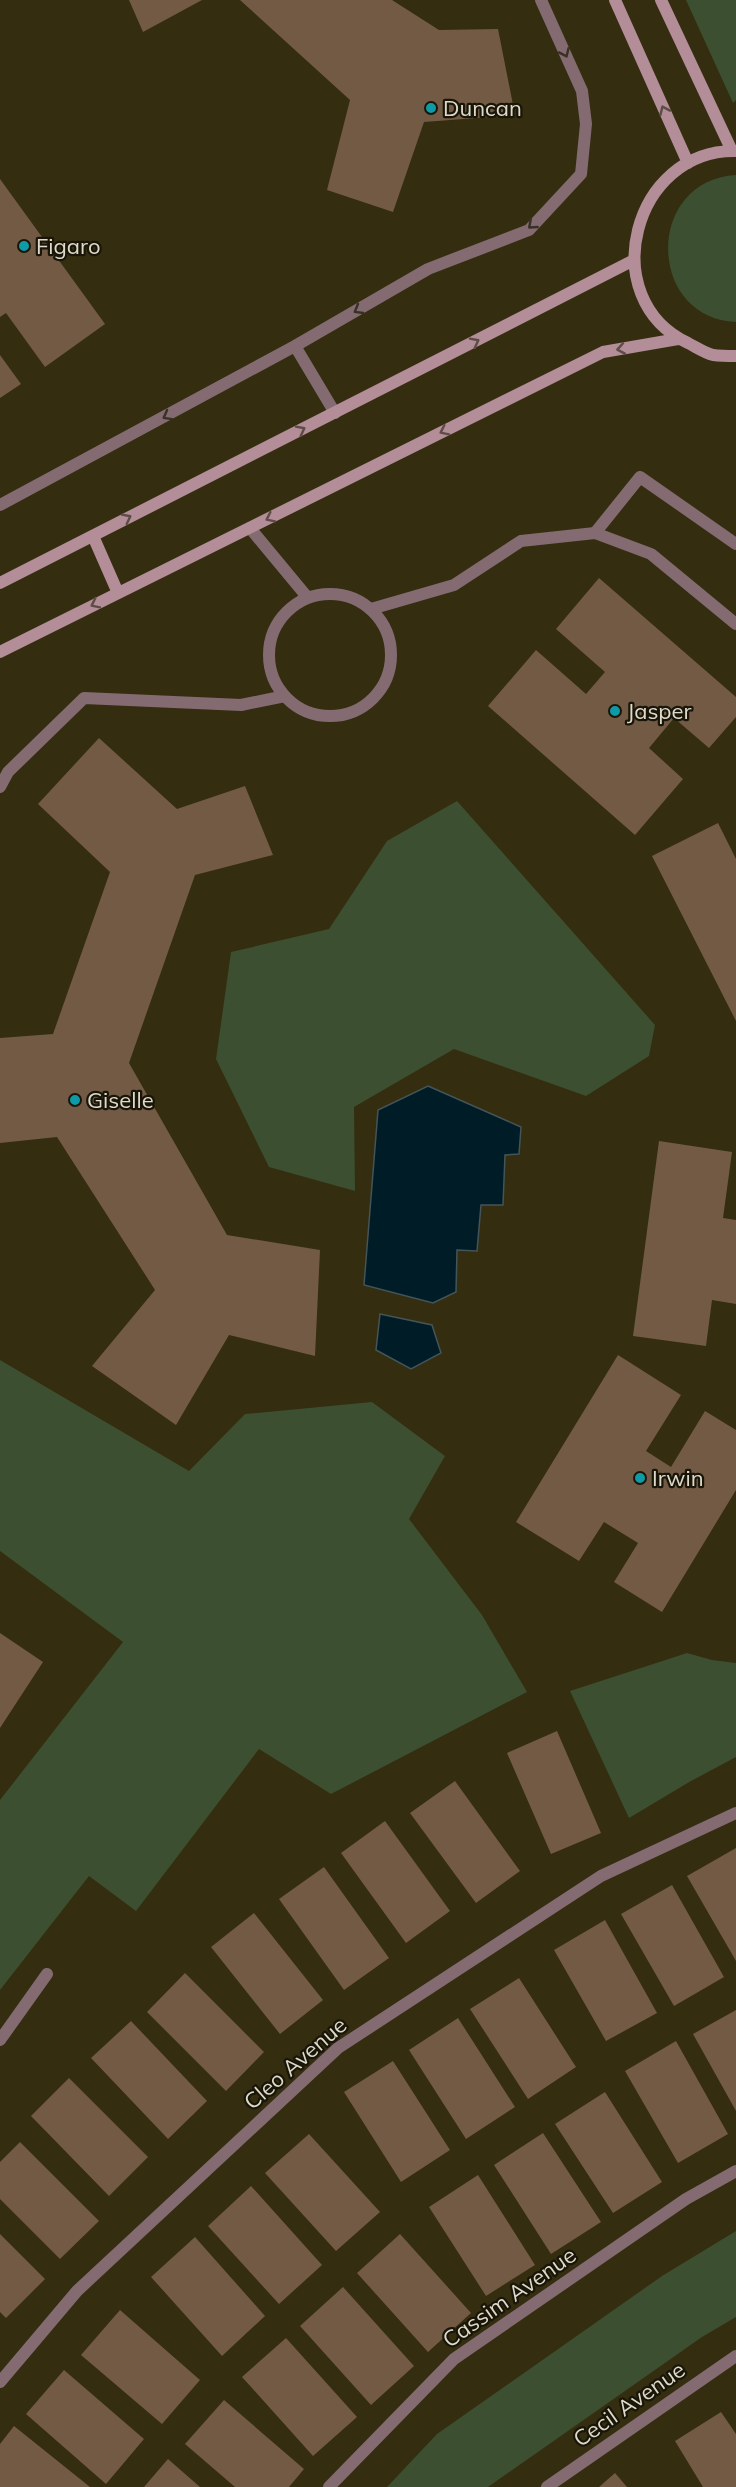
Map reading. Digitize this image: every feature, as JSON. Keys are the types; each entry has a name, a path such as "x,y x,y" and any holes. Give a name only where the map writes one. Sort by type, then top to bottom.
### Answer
{"street":[{"path":"0,505 295,346 428,269 529,230 580,174 586,124 582,91 541,0"},
{"path":"615,0 688,163"},
{"path":"661,0 734,151 710,155 688,163 670,176 654,193 645,208 635,242 634,260 637,279 652,312 678,339 711,354 736,356"},
{"path":"0,583 634,260"},
{"path":"0,652 603,352 678,339"},
{"path":"295,346 334,413"},
{"path":"595,532 640,477 736,544"},
{"path":"250,528 308,598"},
{"path":"371,609 454,585 521,541 595,532 651,554 736,624"},
{"path":"93,536 118,593"},
{"path":"330,594 352,598 371,609 382,623 390,644 391,661 387,678 378,693 365,706 350,713 333,716 315,714 299,707 285,696 270,667 273,633 282,618 294,606 308,598 330,594"},
{"path":"0,787 8,772 84,698 241,705 285,696"},
{"name":"Cleo Avenue","path":"0,2382 77,2291 338,2048 601,1876 736,1813"},
{"path":"0,2040 47,1974"},
{"name":"Cassim Avenue","path":"329,2487 454,2359 686,2199 736,2171"},
{"name":"Cecil Avenue","path":"547,2487 736,2356"}],"green space":[{"path":"686,0 736,0 736,100 733,103"},
{"path":"736,175 736,322 706,315 685,298 672,275 668,249 672,223 685,200 706,183"},
{"path":"457,801 655,1025 649,1056 586,1096 454,1049 354,1107 355,1191 269,1167 216,1059 231,952 329,929 387,841"},
{"path":"0,1360 189,1471 245,1414 372,1402 445,1456 409,1519 482,1615 527,1692 331,1794 259,1749 136,1911 89,1876 0,1990 0,1800 123,1642 0,1551"},
{"path":"687,1653 712,1660 736,1663 736,1757 629,1818 570,1691"},
{"path":"736,2231 736,2317 702,2337 488,2487 387,2487 437,2434 662,2276"}],"water":[{"path":"428,1086 521,1127 519,1154 505,1155 503,1205 481,1205 477,1251 457,1250 456,1292 433,1303 364,1285 378,1110"},
{"path":"380,1314 432,1325 441,1353 411,1369 376,1350"}],"building":[{"path":"129,0 202,0 143,32"},
{"name":"Duncan","path":"240,0 392,0 439,30 498,29 515,115 424,122 393,212 327,190 350,100"},
{"name":"Figaro","path":"0,179 105,324 45,367 6,313 0,317"},
{"path":"0,355 21,384 0,398"},
{"name":"Jasper","path":"599,578 736,697 736,717 709,748 674,718 649,748 683,779 635,835 488,706 536,650 586,694 605,672 556,629"},
{"name":"Giselle","path":"99,738 177,809 245,786 273,855 195,875 129,1063 227,1235 320,1250 315,1356 229,1335 176,1425 92,1366 155,1290 57,1137 0,1143 0,1038 53,1034 110,872 38,804"},
{"path":"718,823 736,859 736,1021 652,856"},
{"path":"659,1141 732,1152 723,1218 736,1220 736,1304 712,1300 706,1346 633,1336"},
{"name":"Irwin","path":"618,1355 681,1395 646,1451 671,1467 705,1411 736,1430 736,1490 662,1612 614,1582 638,1543 604,1522 579,1561 516,1522"},
{"path":"0,1633 43,1662 0,1728"},
{"path":"557,1731 601,1833 551,1854 507,1753"},
{"path":"455,1781 520,1871 476,1903 410,1813"},
{"path":"385,1821 450,1911 406,1943 341,1853"},
{"path":"736,1848 736,1961 687,1876"},
{"path":"324,1867 389,1958 344,1990 279,1899"},
{"path":"672,1885 724,1977 674,2006 621,1914"},
{"path":"254,1913 323,2000 280,2034 211,1947"},
{"path":"605,1920 657,2013 606,2041 554,1950"},
{"path":"185,1973 264,2052 226,2091 147,2012"},
{"path":"519,1978 576,2067 528,2099 470,2009"},
{"path":"736,2010 736,2111 693,2034"},
{"path":"458,2018 515,2107 466,2139 409,2050"},
{"path":"131,2021 207,2101 168,2139 91,2058"},
{"path":"676,2041 728,2134 678,2163 625,2071"},
{"path":"393,2061 450,2150 401,2182 344,2092"},
{"path":"69,2078 148,2157 109,2196 31,2116"},
{"path":"605,2092 662,2182 613,2213 555,2124"},
{"path":"543,2133 601,2222 551,2254 494,2165"},
{"path":"309,2134 380,2212 336,2251 265,2173"},
{"path":"20,2142 99,2221 60,2259 0,2199 0,2162"},
{"path":"478,2175 535,2265 486,2296 429,2207"},
{"path":"251,2186 322,2265 279,2304 208,2226"},
{"path":"0,2234 45,2279 6,2318 0,2312"},
{"path":"400,2234 471,2313 428,2352 357,2273"},
{"path":"195,2237 265,2316 222,2356 151,2277"},
{"path":"343,2287 414,2366 371,2405 300,2326"},
{"path":"120,2310 200,2380 162,2424 81,2355"},
{"path":"286,2338 357,2417 313,2456 242,2377"},
{"path":"64,2370 144,2439 106,2484 26,2414"},
{"path":"224,2400 304,2469 289,2487 235,2487 185,2444"},
{"path":"721,2412 736,2434 736,2487 703,2487 675,2441"},
{"path":"14,2426 90,2487 0,2487 0,2444"},
{"path":"168,2459 200,2487 144,2487"},
{"path":"615,2473 627,2487 599,2487"}],"place":[{"name":"Duncan","path":"431,108"},
{"name":"Figaro","path":"24,246"},
{"name":"Jasper","path":"615,711"},
{"name":"Giselle","path":"75,1100"},
{"name":"Irwin","path":"640,1478"}]}
